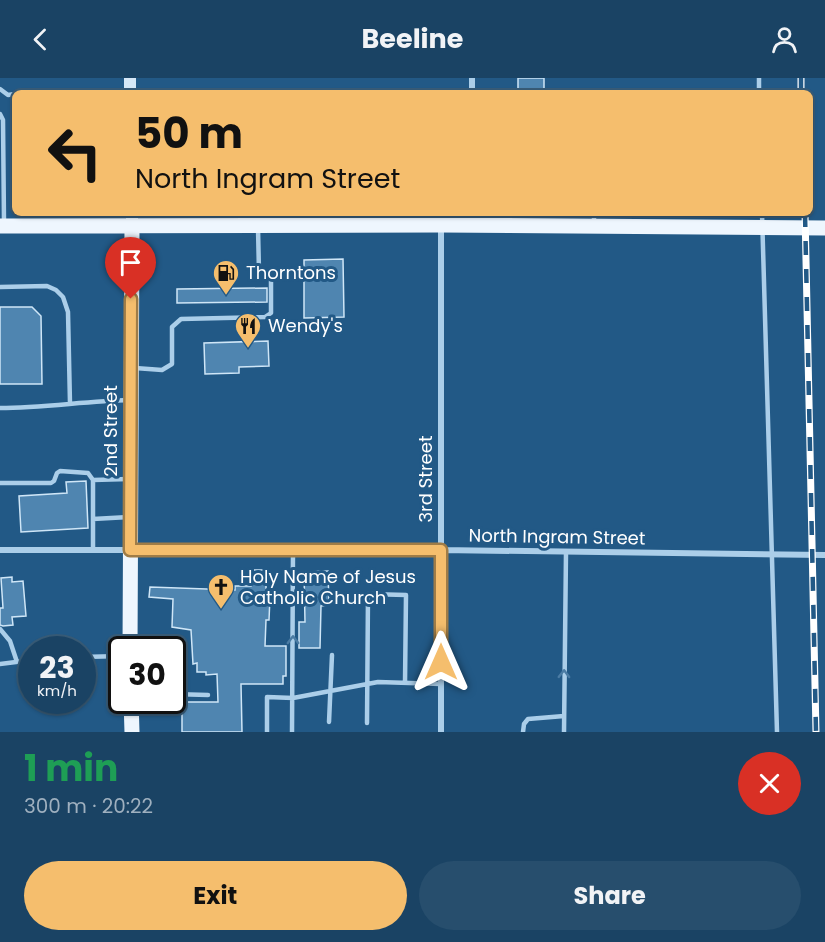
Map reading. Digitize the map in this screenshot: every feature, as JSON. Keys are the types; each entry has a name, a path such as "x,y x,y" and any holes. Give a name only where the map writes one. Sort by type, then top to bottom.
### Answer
{"main road":[{"path":"2,226 132,219 258,226 441,225 470,219 762,220 825,228"},
{"name":"2nd Street","path":"130,636 132,219"},
{"path":"131,714 132,732"}],"street":[{"name":"3rd Street","path":"441,225 441,732"},
{"name":"North Ingram Street","path":"0,550 441,550 825,555"}],"lane":[{"path":"0,114 3,120 2,226"},
{"path":"762,220 777,732"},
{"path":"131,368 162,369 172,364 172,327 181,319 265,317 271,313 271,280 259,272 258,226"},
{"path":"0,287 47,286 56,290 63,297 68,312 70,404"},
{"path":"0,408 36,408 131,400"},
{"path":"0,483 51,483 60,471 88,473 93,480 93,550"},
{"path":"93,480 131,479"},
{"path":"93,519 130,517"},
{"path":"292,732 293,550"},
{"path":"564,732 566,552"},
{"path":"367,723 368,594 406,595 405,683"},
{"path":"0,629 10,641 17,662 0,664"},
{"path":"329,722 332,655"},
{"path":"267,732 267,697 293,698 368,682 441,684"},
{"path":"186,694 208,695"},
{"path":"523,732 524,724 528,719 564,716"}],"building":[{"path":"518,78 544,78 544,90 518,90"},
{"path":"343,259 344,317 304,318 304,260"},
{"path":"267,288 267,302 177,303 177,289"},
{"path":"0,307 32,307 41,316 42,384 0,384"},
{"path":"268,341 269,366 239,367 239,373 205,374 204,343"},
{"path":"86,481 88,528 21,532 19,496 67,493 66,482"},
{"path":"251,570 266,570 266,597 270,597 265,646 286,646 286,676 283,676 283,684 241,684 242,732 182,732 182,714 186,714 186,702 218,702 217,674 206,675 206,672 197,672 197,663 193,664 191,630 172,627 173,599 149,597 150,587 235,590 235,586 251,586"},
{"path":"328,571 329,605 321,606 320,648 299,648 299,622 305,622 304,572"},
{"path":"12,577 12,582 23,581 26,616 12,617 13,625 3,626 0,625 0,608 3,608 1,578"}],"railway":[{"path":"801,78 801,90"},
{"path":"805,216 816,732"}],"place":[{"name":"Thorntons","path":"226,296"},
{"name":"Wendy's","path":"248,349"},
{"name":"Holy Name of Jesus Catholic Church","path":"221,610"}],"route":[{"path":"131,299 130,550 441,550 441,662"}]}
